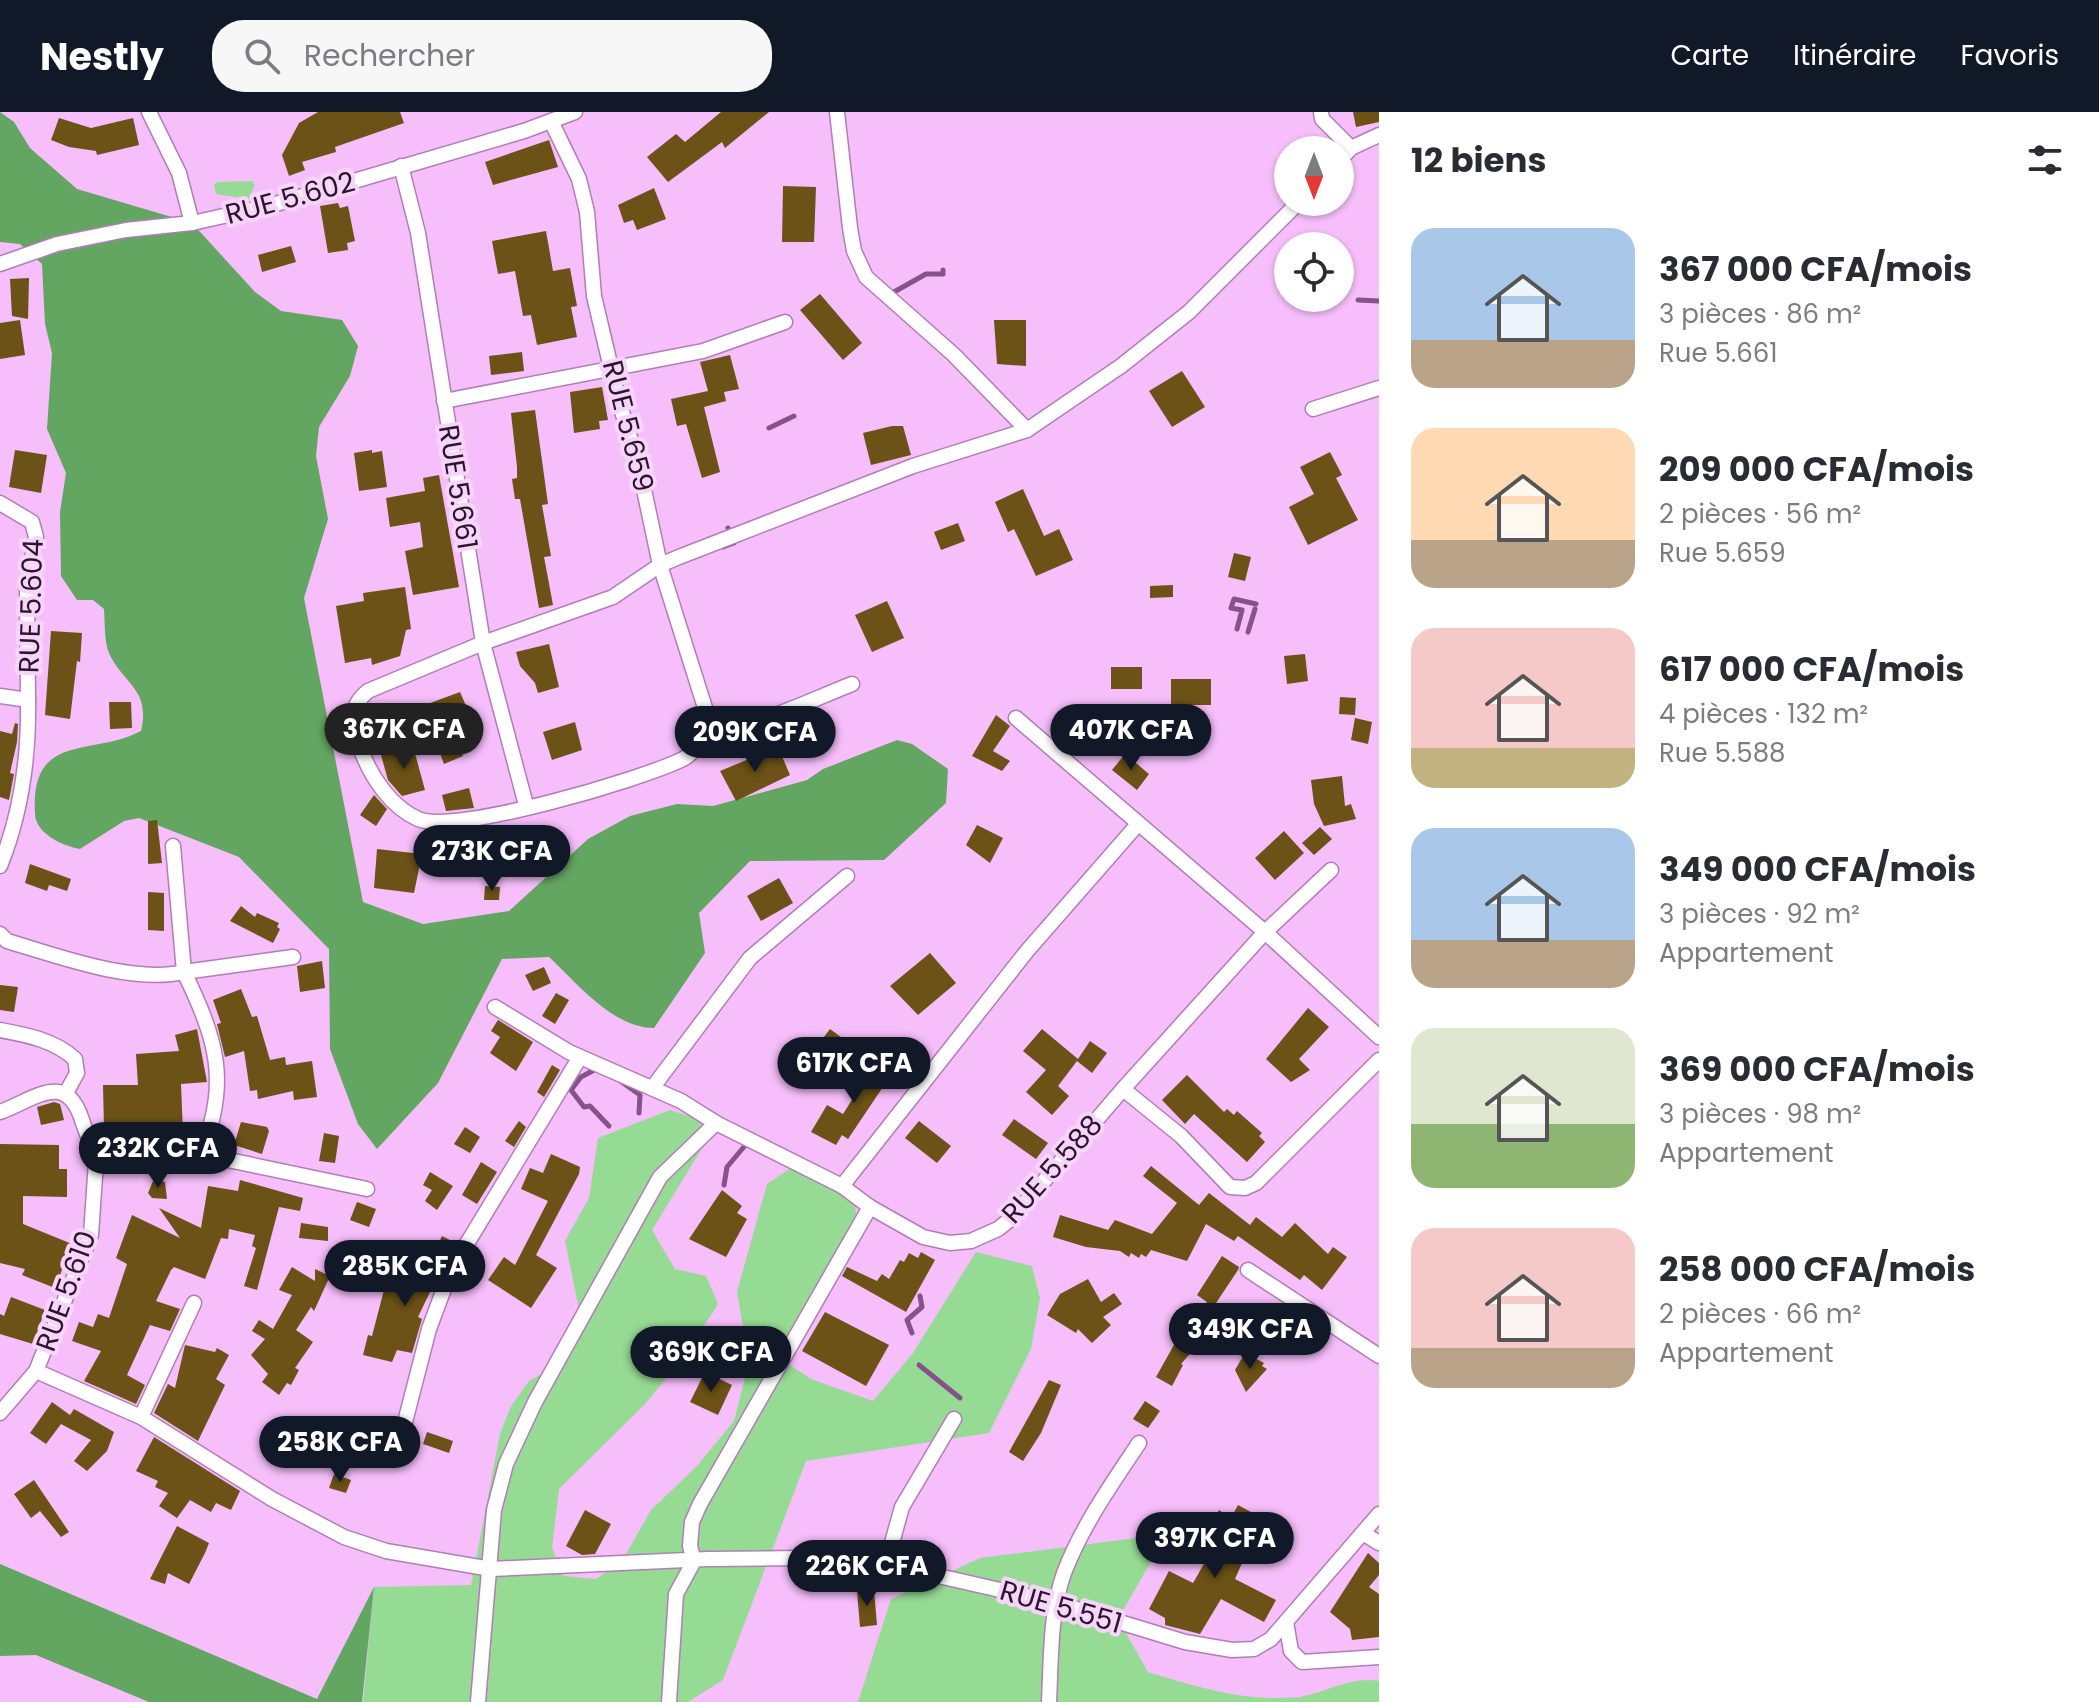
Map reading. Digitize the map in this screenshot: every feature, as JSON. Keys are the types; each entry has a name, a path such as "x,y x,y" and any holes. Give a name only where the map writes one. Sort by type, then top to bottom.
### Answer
{"street":[{"path":"149,112 179,173 192,223"},
{"name":"RUE 5.602","path":"0,264 57,244 126,230 192,223 269,206 575,112"},
{"path":"837,112 854,251 866,277 954,355 1027,430"},
{"path":"1319,114 1340,136"},
{"name":"RUE 5.659","path":"551,121 579,179 585,201 594,296 660,565 712,730"},
{"path":"1354,147 1379,135"},
{"name":"RUE 5.661","path":"401,166 418,233 483,643 526,805"},
{"path":"852,684 766,718 712,730 687,758 597,791 446,824 420,820 402,809 379,785 362,752 351,716 355,701 368,691 483,643 613,597 660,565 913,466 1027,430 1121,366 1189,312 1285,216"},
{"path":"444,401 703,351 785,322"},
{"path":"1313,409 1379,388"},
{"name":"RUE 5.604","path":"0,503 32,522 35,529 27,588 28,700 0,696"},
{"path":"0,866 19,802 27,754 28,700"},
{"path":"1016,718 1265,932 1379,1037"},
{"path":"842,1186 1027,951 1138,824"},
{"path":"173,846 184,972 196,997 218,1073 215,1119 201,1153"},
{"path":"1123,1089 1265,932 1331,870"},
{"path":"653,1087 750,958 847,876"},
{"path":"0,934 7,941 75,961 162,977 293,957"},
{"name":"RUE 5.588","path":"495,1007 580,1057 653,1087 716,1123 752,1138 782,1157 842,1186 870,1207 923,1237 950,1243 971,1241 1013,1217 1123,1089 1181,1136 1230,1187 1245,1188 1256,1183 1379,1060"},
{"path":"0,1030 26,1034 62,1047 75,1059 77,1073 66,1093 55,1091 0,1112"},
{"path":"397,1453 429,1329 451,1270 580,1057"},
{"name":"RUE 5.610","path":"0,1413 36,1371 91,1235 97,1147 88,1136 76,1099 66,1093"},
{"path":"478,1702 498,1494 506,1464 535,1402 660,1177 716,1123"},
{"path":"97,1147 176,1149 367,1189"},
{"path":"669,1702 676,1594 694,1561 690,1546 692,1522 870,1207"},
{"path":"1248,1270 1379,1356"},
{"path":"141,1417 194,1303"},
{"name":"RUE 5.551","path":"36,1371 141,1417 209,1462 344,1537 386,1551 491,1569 799,1558 886,1564 1057,1603 1185,1642 1232,1650 1254,1649 1271,1639 1379,1514"},
{"path":"886,1564 902,1507 954,1419"},
{"path":"1049,1702 1057,1603 1064,1573 1094,1512 1139,1443"},
{"path":"1363,1533 1379,1543"},
{"path":"1286,1622 1291,1651 1302,1662 1379,1657"}],"green space":[{"path":"0,112 14,122 30,148 77,189 192,223 255,292 281,311 342,320 358,346 350,376 319,427 316,456 328,519 304,598 363,902 423,924 509,911 588,839 630,816 677,804 713,806 807,780 823,769 897,740 912,744 948,769 946,803 884,860 750,861 699,913 705,953 654,1028 624,1021 610,1012 549,957 502,959 438,1083 377,1149 358,1124 330,1049 329,949 239,857 139,818 124,821 80,849 52,838 37,821 36,788 43,770 53,758 141,731 143,717 139,696 109,653 104,609 93,600 77,600 61,576 60,512 66,473 47,429 52,353 45,324 42,264 20,244 0,242"},
{"path":"252,181 255,185 249,199 216,194 214,184 218,182"},
{"path":"670,1110 698,1119 709,1137 652,1230 675,1269 706,1276 718,1304 685,1355 646,1403 559,1489 552,1548 564,1576 596,1579 622,1561 651,1510 697,1466 734,1421 749,1362 737,1292 767,1184 791,1168 855,1201 857,1235 776,1356 811,1379 873,1401 913,1353 976,1252 1032,1266 1040,1298 1031,1349 989,1433 806,1461 723,1680 688,1702 363,1702 374,1587 471,1585 500,1434 511,1406 529,1381 557,1365 580,1314 565,1241 589,1198 598,1138"},
{"path":"1167,1534 1118,1619 1148,1672 1241,1696 1280,1698 1300,1697 1359,1681 1379,1681 1379,1702 858,1702 891,1599 980,1558"},
{"path":"0,1564 317,1699 374,1587 362,1702 149,1702 36,1655 0,1656"}],"building":[{"path":"318,112 400,112 404,123 335,147 336,152 302,162 305,170 289,176 282,155 299,123"},
{"path":"721,112 769,112 725,148 722,142 668,182 647,157 676,134 685,142"},
{"path":"1353,112 1379,112 1379,122 1356,127"},
{"path":"59,118 91,128 133,118 139,145 97,155 96,151 69,147 51,140"},
{"path":"549,140 558,167 493,185 485,162"},
{"path":"783,186 816,187 814,242 782,242"},
{"path":"654,188 666,219 637,230 633,220 624,223 618,205"},
{"path":"338,203 340,208 348,206 355,241 347,243 348,250 328,253 320,206"},
{"path":"546,231 553,271 570,268 577,306 571,307 577,337 537,345 531,315 523,316 515,271 498,274 492,241"},
{"path":"291,246 296,262 262,272 258,255"},
{"path":"29,278 28,319 12,316 10,279"},
{"path":"820,294 862,343 843,360 800,310"},
{"path":"20,320 25,355 0,359 0,323"},
{"path":"994,320 1026,320 1026,366 997,364"},
{"path":"522,352 524,371 491,375 489,356"},
{"path":"730,355 739,389 724,392 726,401 704,407 720,472 702,478 686,424 677,426 671,399 708,391 700,362"},
{"path":"1182,371 1205,407 1172,427 1149,391"},
{"path":"602,387 608,420 599,421 600,429 574,433 570,392"},
{"path":"535,410 548,504 542,505 551,556 544,557 553,605 539,608 520,499 515,499 512,479 517,478 517,467 511,413"},
{"path":"903,426 911,455 871,465 863,433"},
{"path":"15,450 47,455 41,493 9,487"},
{"path":"372,450 372,453 382,451 387,487 359,491 354,453"},
{"path":"1330,452 1342,475 1336,478 1358,520 1308,545 1289,507 1314,494 1300,467"},
{"path":"439,475 459,587 413,595 405,551 423,547 420,522 390,527 386,498 425,491 423,478"},
{"path":"1023,489 1044,536 1059,529 1073,560 1036,576 1014,529 1008,532 995,502"},
{"path":"958,523 965,541 941,550 934,532"},
{"path":"1234,553 1251,557 1245,581 1228,577"},
{"path":"1173,585 1173,597 1150,598 1150,586"},
{"path":"405,587 411,629 406,630 400,656 372,665 371,658 345,663 336,606 364,601 363,593"},
{"path":"887,601 904,638 872,652 855,615"},
{"path":"51,631 82,633 70,719 45,715"},
{"path":"549,644 559,687 538,693 535,683 520,666 516,652"},
{"path":"1305,654 1308,681 1287,684 1284,656"},
{"path":"1111,667 1142,667 1142,689 1111,689"},
{"path":"1171,679 1211,679 1211,705 1171,705"},
{"path":"460,692 474,724 454,732 463,756 444,764 422,706"},
{"path":"1340,697 1356,698 1355,715 1339,714"},
{"path":"109,702 131,702 132,728 110,729"},
{"path":"996,715 1010,726 993,751 1010,761 1002,771 972,756"},
{"path":"1355,718 1372,722 1368,744 1351,740"},
{"path":"575,722 582,750 552,760 543,732"},
{"path":"15,723 18,724 17,742 10,773 14,774 9,800 0,797 0,731 12,734"},
{"path":"413,746 425,790 402,796 388,780 381,755"},
{"path":"778,747 790,775 736,801 720,771"},
{"path":"1125,754 1149,774 1137,790 1112,770"},
{"path":"1342,776 1345,806 1351,804 1356,819 1324,826 1314,804 1311,780"},
{"path":"469,788 474,808 446,811 442,795"},
{"path":"374,795 387,809 376,826 360,815"},
{"path":"157,820 162,863 148,864 148,821"},
{"path":"977,825 1003,838 990,863 966,845"},
{"path":"1320,827 1332,839 1314,855 1302,843"},
{"path":"1284,831 1304,853 1275,880 1255,858"},
{"path":"377,849 422,854 414,893 374,888"},
{"path":"30,864 71,879 67,891 49,885 47,891 25,883"},
{"path":"779,878 793,903 761,921 747,896"},
{"path":"485,886 500,887 499,900 484,900"},
{"path":"148,892 164,893 164,931 148,930"},
{"path":"241,906 255,917 257,913 279,923 277,927 280,929 273,943 230,921"},
{"path":"930,953 956,983 918,1015 890,986"},
{"path":"322,961 325,988 300,992 297,966"},
{"path":"544,967 551,983 533,991 525,975"},
{"path":"0,985 18,987 14,1012 0,1010"},
{"path":"241,989 252,1017 257,1016 270,1060 285,1057 286,1065 312,1061 317,1097 294,1100 293,1091 258,1099 257,1090 250,1091 244,1051 225,1057 217,1024 221,1023 213,1000"},
{"path":"556,993 569,1000 555,1024 542,1016"},
{"path":"1308,1008 1329,1027 1299,1059 1310,1070 1291,1082 1266,1059"},
{"path":"498,1020 533,1042 516,1071 490,1053 500,1037 491,1031"},
{"path":"197,1029 207,1082 181,1084 183,1133 170,1134 170,1139 144,1138 144,1132 104,1129 103,1085 138,1085 136,1054 179,1051 175,1035"},
{"path":"830,1029 856,1048 837,1072 825,1062 829,1056 817,1046"},
{"path":"1042,1029 1078,1059 1090,1041 1107,1053 1092,1073 1077,1061 1058,1086 1069,1096 1052,1115 1026,1092 1046,1070 1023,1051"},
{"path":"880,1055 897,1066 848,1139 842,1135 836,1145 811,1132 827,1105 843,1114"},
{"path":"552,1065 560,1070 544,1097 537,1092"},
{"path":"1187,1075 1224,1112 1227,1109 1234,1115 1237,1111 1262,1133 1259,1136 1265,1142 1247,1162 1194,1114 1185,1124 1162,1100"},
{"path":"54,1102 60,1104 64,1120 41,1125 37,1107"},
{"path":"1014,1119 1048,1143 1036,1159 1002,1135"},
{"path":"519,1121 526,1127 514,1147 505,1141"},
{"path":"919,1121 951,1146 937,1163 905,1138"},
{"path":"241,1122 267,1127 269,1131 262,1154 234,1145"},
{"path":"465,1127 480,1137 470,1153 454,1144"},
{"path":"324,1133 339,1136 335,1163 319,1161"},
{"path":"0,1144 59,1145 59,1169 67,1169 67,1197 23,1196 23,1224 72,1244 55,1288 22,1275 25,1269 0,1263"},
{"path":"551,1154 580,1167 536,1255 557,1268 531,1308 488,1280 504,1257 515,1265 548,1201 521,1189 530,1168 543,1173"},
{"path":"481,1162 497,1172 477,1204 462,1195"},
{"path":"1151,1166 1199,1205 1209,1193 1250,1225 1256,1217 1282,1237 1295,1223 1328,1254 1333,1247 1347,1257 1322,1290 1304,1275 1300,1280 1238,1236 1234,1241 1206,1224 1187,1261 1151,1250 1146,1257 1141,1254 1139,1258 1131,1253 1129,1257 1120,1251 1086,1247 1053,1237 1060,1215 1108,1230 1115,1220 1152,1234 1177,1203 1143,1176"},
{"path":"430,1172 453,1186 437,1210 425,1201 432,1190 423,1185"},
{"path":"240,1180 303,1198 300,1211 279,1207 257,1290 244,1286 256,1248 252,1246 255,1235 229,1229 228,1239 221,1238 205,1279 174,1267 171,1270 156,1301 180,1309 170,1331 150,1325 127,1375 145,1385 136,1404 84,1381 101,1351 72,1341 79,1322 93,1327 98,1314 109,1318 127,1264 116,1258 132,1215 180,1238 159,1208 201,1228 208,1186 238,1191"},
{"path":"153,1181 165,1182 167,1199 152,1198 148,1193"},
{"path":"722,1190 742,1206 737,1213 747,1219 726,1257 689,1239"},
{"path":"357,1202 376,1209 369,1227 350,1220"},
{"path":"301,1223 328,1227 328,1241 299,1238"},
{"path":"442,1236 454,1242 418,1317 422,1319 412,1353 397,1350 392,1362 363,1355 368,1335 372,1336 385,1286 394,1289 403,1266 424,1273"},
{"path":"921,1252 935,1260 906,1312 842,1276 847,1267 877,1281 882,1274 889,1279 900,1260 904,1262 909,1253 918,1258"},
{"path":"1222,1256 1239,1267 1238,1270 1202,1324 1210,1331 1181,1364 1172,1386 1156,1377 1175,1343 1172,1340 1207,1302 1197,1295"},
{"path":"292,1267 315,1281 315,1269 330,1276 314,1311 311,1307 296,1330 313,1342 295,1368 299,1370 291,1385 287,1383 279,1395 262,1382 268,1374 251,1355 265,1339 252,1331 259,1320 273,1329 292,1295 279,1290"},
{"path":"1088,1279 1101,1302 1114,1293 1122,1304 1103,1317 1111,1325 1092,1343 1078,1329 1076,1333 1047,1315 1060,1294"},
{"path":"11,1297 45,1310 33,1344 0,1334 0,1314 4,1316"},
{"path":"825,1312 889,1345 866,1386 802,1351"},
{"path":"185,1345 215,1352 217,1348 229,1355 216,1379 225,1385 198,1441 154,1413 168,1384 175,1388"},
{"path":"1245,1353 1264,1363 1262,1366 1267,1369 1246,1392 1235,1370"},
{"path":"705,1372 732,1385 718,1415 690,1402"},
{"path":"1049,1380 1061,1385 1041,1433 1023,1461 1009,1452"},
{"path":"1145,1401 1160,1411 1148,1428 1133,1419"},
{"path":"52,1402 70,1415 74,1409 114,1432 107,1451 87,1471 74,1461 91,1440 61,1424 46,1444 30,1433"},
{"path":"427,1432 453,1441 449,1453 423,1444"},
{"path":"154,1437 240,1491 231,1510 216,1503 211,1512 190,1500 177,1518 159,1506 168,1493 155,1487 158,1481 136,1471"},
{"path":"334,1474 351,1480 346,1493 329,1488"},
{"path":"34,1480 69,1532 61,1537 40,1511 31,1518 14,1494"},
{"path":"1238,1505 1262,1518 1235,1579 1276,1600 1264,1622 1221,1599 1200,1634 1165,1625 1165,1618 1149,1609 1169,1571 1193,1583 1224,1529 1212,1522 1219,1510 1231,1518"},
{"path":"585,1510 611,1524 595,1554 582,1555 566,1546"},
{"path":"177,1526 209,1543 205,1553 189,1584 168,1573 165,1584 150,1579"},
{"path":"1368,1553 1379,1563 1379,1575 1369,1587 1379,1594 1379,1637 1352,1640 1350,1629 1330,1612"},
{"path":"874,1590 877,1625 860,1627 857,1591"}],"waterway":[{"path":"894,292 926,274 943,274 943,270"},
{"path":"1358,300 1379,301"},
{"path":"769,428 794,416"},
{"path":"723,547 734,543 728,528"},
{"path":"1237,629 1242,610 1231,608 1234,599 1256,604"},
{"path":"1248,632 1255,609"},
{"path":"598,1068 581,1077 571,1090 584,1107 590,1106 609,1126"},
{"path":"619,1080 640,1095 639,1113"},
{"path":"724,1185 727,1167 748,1142"},
{"path":"912,1333 907,1320 922,1307 920,1296"},
{"path":"919,1365 960,1398"}]}
